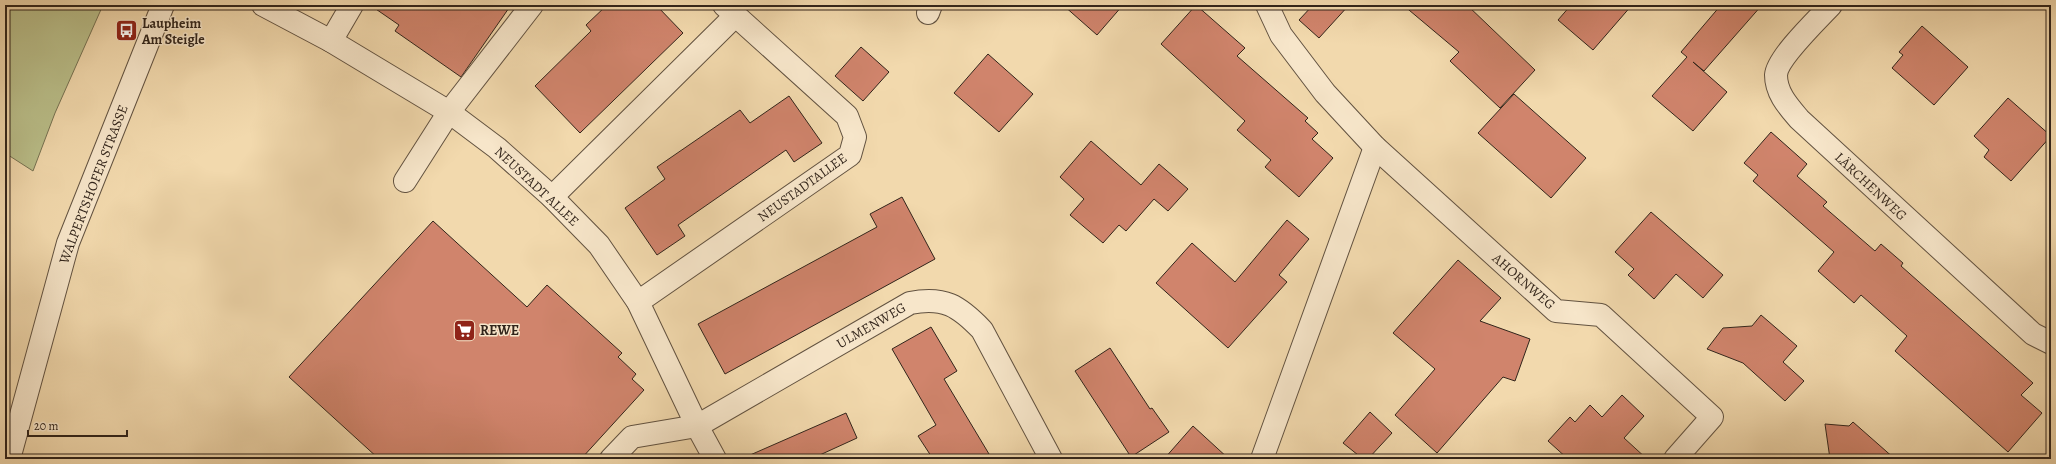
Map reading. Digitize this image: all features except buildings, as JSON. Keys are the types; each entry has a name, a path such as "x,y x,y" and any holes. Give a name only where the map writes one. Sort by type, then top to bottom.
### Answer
{"street":[{"name":"WALPERTSHOFER STRASSE","path":"9,459 68,243 162,5"},
{"name":"NEUSTADT ALLEE","path":"263,5 331,42 449,112 497,148 552,197 599,245 638,302 697,426 715,459"},
{"path":"331,42 352,5"},
{"path":"405,181 449,112 532,5"},
{"name":"AHORNWEG","path":"1267,5 1282,35 1324,93 1375,147 1556,311 1601,315 1712,417 1675,459"},
{"name":"LÄRCHENWEG","path":"1831,5 1781,60 1776,75 1779,90 1785,103 1799,119 2027,329 2033,334 2051,343"},
{"name":"NEUSTADTALLEE","path":"552,197 730,10 846,116 855,137 850,155 638,302"},
{"path":"1262,459 1375,147"},
{"name":"ULMENWEG","path":"697,426 910,303 928,299 949,304 968,315 982,330 1051,459"},
{"path":"611,459 632,437 697,426"}],"green space":[{"path":"5,5 103,5 55,113 33,171 5,153"}],"shaded area":[{"path":"216,455 249,456 253,459 210,459"}],"place":[{"name":"Laupheim Am Steigle","path":"126,31"},
{"name":"REWE","path":"464,330"}]}
